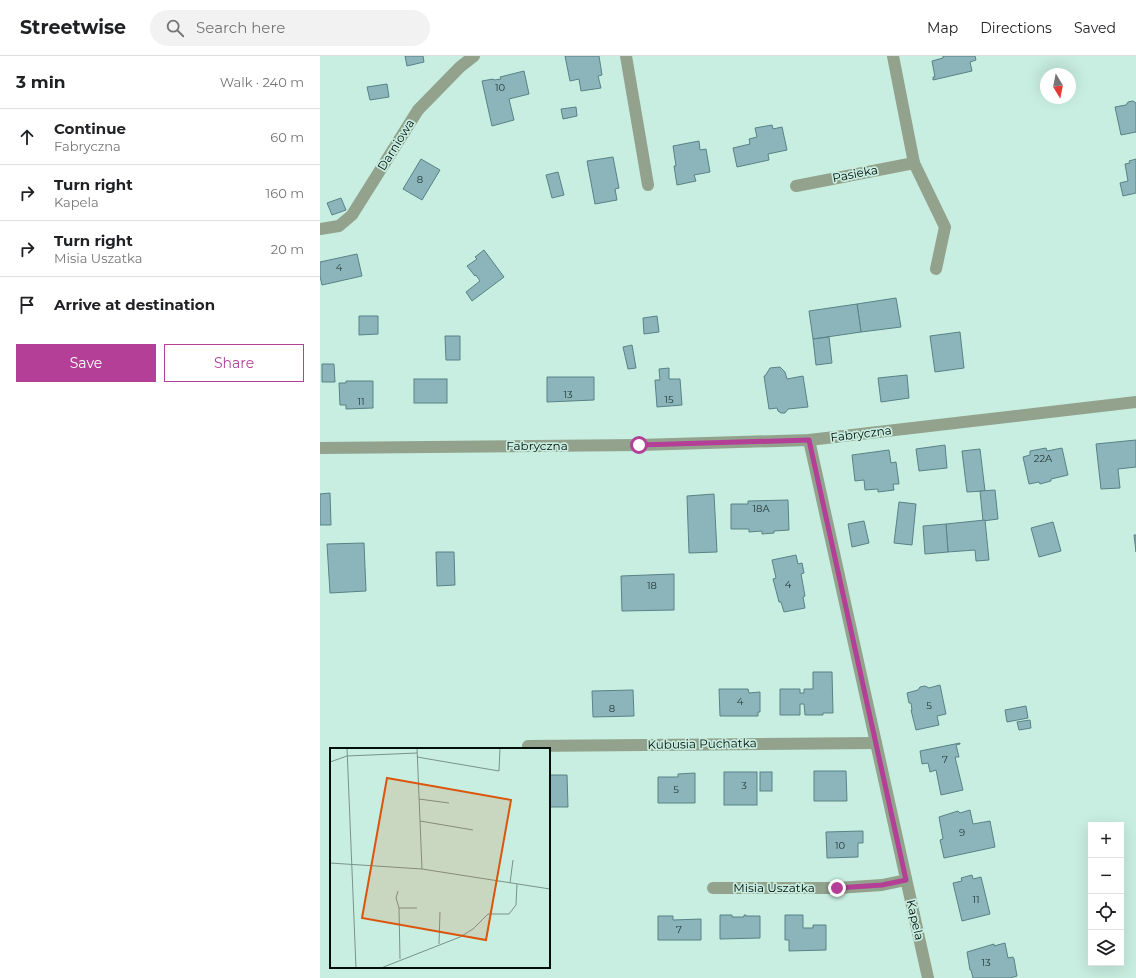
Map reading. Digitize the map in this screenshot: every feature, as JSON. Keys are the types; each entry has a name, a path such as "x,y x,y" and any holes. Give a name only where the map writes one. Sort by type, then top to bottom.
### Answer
{"street":[{"name":"Darniowa","path":"320,228 340,226 352,215 418,110 460,67 474,56"},
{"path":"626,56 648,185"},
{"path":"893,56 914,163 945,227 936,269"},
{"name":"Pasieka","path":"796,186 914,163"},
{"name":"Fabryczna","path":"320,448 639,445 809,440 1136,402"},
{"name":"Kapela","path":"809,440 928,978"},
{"name":"Kubusia Puchatka","path":"528,746 876,743"},
{"name":"Misia Uszatka","path":"713,888 837,888 882,885 906,880"}],"building":[{"path":"405,56 423,56 424,62 407,66"},
{"path":"565,56 599,56 602,75 598,76 601,88 581,91 579,79 570,81"},
{"path":"943,56 975,56 976,60 970,62 972,71 933,80 933,77 935,77 932,61 943,58"},
{"path":"524,71 529,94 509,99 514,120 492,126 482,81 501,79 500,77"},
{"path":"387,84 389,97 370,100 367,87"},
{"path":"1133,101 1136,103 1136,132 1121,135 1115,107 1126,105 1128,102"},
{"path":"576,107 577,116 563,119 561,109"},
{"path":"772,125 773,129 782,127 787,150 768,154 769,160 737,167 733,148 750,144 749,139 757,137 755,128"},
{"path":"699,141 700,150 706,149 710,172 694,175 696,181 677,185 673,146"},
{"path":"613,157 619,188 615,189 617,200 595,204 587,161"},
{"path":"421,159 440,170 422,200 403,189"},
{"path":"1136,159 1136,193 1123,196 1120,183 1128,181 1125,164"},
{"path":"558,172 564,195 552,198 546,175"},
{"path":"341,198 346,210 332,215 327,203"},
{"path":"484,250 504,277 472,301 466,292 480,281 467,266 477,259 475,257"},
{"path":"357,254 362,276 322,285 320,276 320,262"},
{"path":"896,298 901,327 861,332 857,304"},
{"path":"857,304 861,332 813,339 809,311"},
{"path":"359,316 378,316 378,334 359,335"},
{"path":"657,316 659,332 644,334 643,318"},
{"path":"960,332 964,368 935,372 930,336"},
{"path":"445,336 460,336 460,360 446,360"},
{"path":"829,337 832,363 816,365 813,339"},
{"path":"632,345 636,368 628,369 623,347"},
{"path":"322,364 334,364 335,382 322,382"},
{"path":"780,367 785,372 787,379 803,376 808,407 788,409 785,413 781,413 777,408 769,409 764,376 770,368"},
{"path":"669,368 669,379 680,379 682,405 657,407 655,380 660,380 659,369"},
{"path":"907,375 909,398 881,402 878,378"},
{"path":"547,377 594,377 594,400 547,402"},
{"path":"414,379 447,379 447,403 414,403"},
{"path":"346,381 373,381 373,408 346,409 346,405 340,405 339,383 346,383"},
{"path":"1136,440 1136,467 1118,469 1120,488 1101,489 1096,444"},
{"path":"945,445 947,468 919,471 916,449"},
{"path":"1046,448 1047,451 1062,448 1068,475 1051,479 1051,481 1040,484 1039,482 1029,484 1023,457 1030,455 1030,451"},
{"path":"980,449 985,491 967,492 962,451"},
{"path":"889,450 891,463 896,462 899,484 893,484 894,490 878,492 878,489 865,490 864,480 855,481 852,455"},
{"path":"995,490 998,519 983,521 980,491"},
{"path":"330,493 331,525 320,525 320,494"},
{"path":"714,494 717,552 689,553 687,496"},
{"path":"788,500 789,530 774,531 774,533 762,534 762,531 749,532 749,529 731,529 731,504 748,504 748,501"},
{"path":"899,502 916,504 912,545 894,543"},
{"path":"985,520 989,560 976,561 975,550 948,552 946,524"},
{"path":"864,521 869,543 852,547 848,524"},
{"path":"1053,522 1061,551 1039,557 1031,528"},
{"path":"946,524 948,552 925,554 923,526"},
{"path":"1134,535 1136,535 1136,552"},
{"path":"364,543 366,591 330,593 327,544"},
{"path":"436,552 454,552 455,585 437,586"},
{"path":"796,555 798,564 802,563 804,573 801,574 805,596 803,597 805,608 784,612 781,602 779,602 773,579 776,578 772,560"},
{"path":"674,574 674,610 622,611 621,576"},
{"path":"813,672 832,672 833,713 823,713 823,715 805,715 804,704 800,704 800,715 780,715 780,689 800,689 800,693 804,693 804,689 813,689"},
{"path":"940,685 946,714 937,716 939,725 916,730 911,710 911,703 909,703 907,693 918,690 920,687 925,686 929,688"},
{"path":"719,689 748,689 749,693 760,692 760,712 758,712 758,716 720,716"},
{"path":"633,690 634,716 593,717 592,691"},
{"path":"1026,706 1028,718 1007,722 1005,710"},
{"path":"1030,720 1031,728 1019,730 1017,722"},
{"path":"960,743 956,745 959,757 955,757 963,790 941,795 936,770 930,772 928,763 922,764 920,751"},
{"path":"814,771 846,771 847,801 814,801"},
{"path":"724,772 757,772 757,805 724,805"},
{"path":"760,772 772,772 772,791 760,791"},
{"path":"695,773 695,803 658,803 658,777 678,777 678,774"},
{"path":"550,775 567,775 568,807 550,807"},
{"path":"970,810 973,824 990,821 995,847 944,858 940,840 943,839 939,817 958,811 960,813"},
{"path":"863,831 863,843 858,843 858,857 827,858 826,832"},
{"path":"972,875 973,879 981,877 990,914 962,921 953,883 962,881 961,878"},
{"path":"720,915 732,915 732,917 744,917 744,915 760,916 760,938 720,939"},
{"path":"785,915 803,915 803,928 813,928 813,925 826,925 826,950 789,951 789,940 785,940"},
{"path":"658,916 673,916 673,920 701,919 701,940 658,940"},
{"path":"1005,943 1008,958 1013,957 1014,959 1017,976 1010,978 973,978 967,952 994,944 994,946"}],"route":[{"path":"639,445 809,440 906,880 882,885 837,888"}]}
